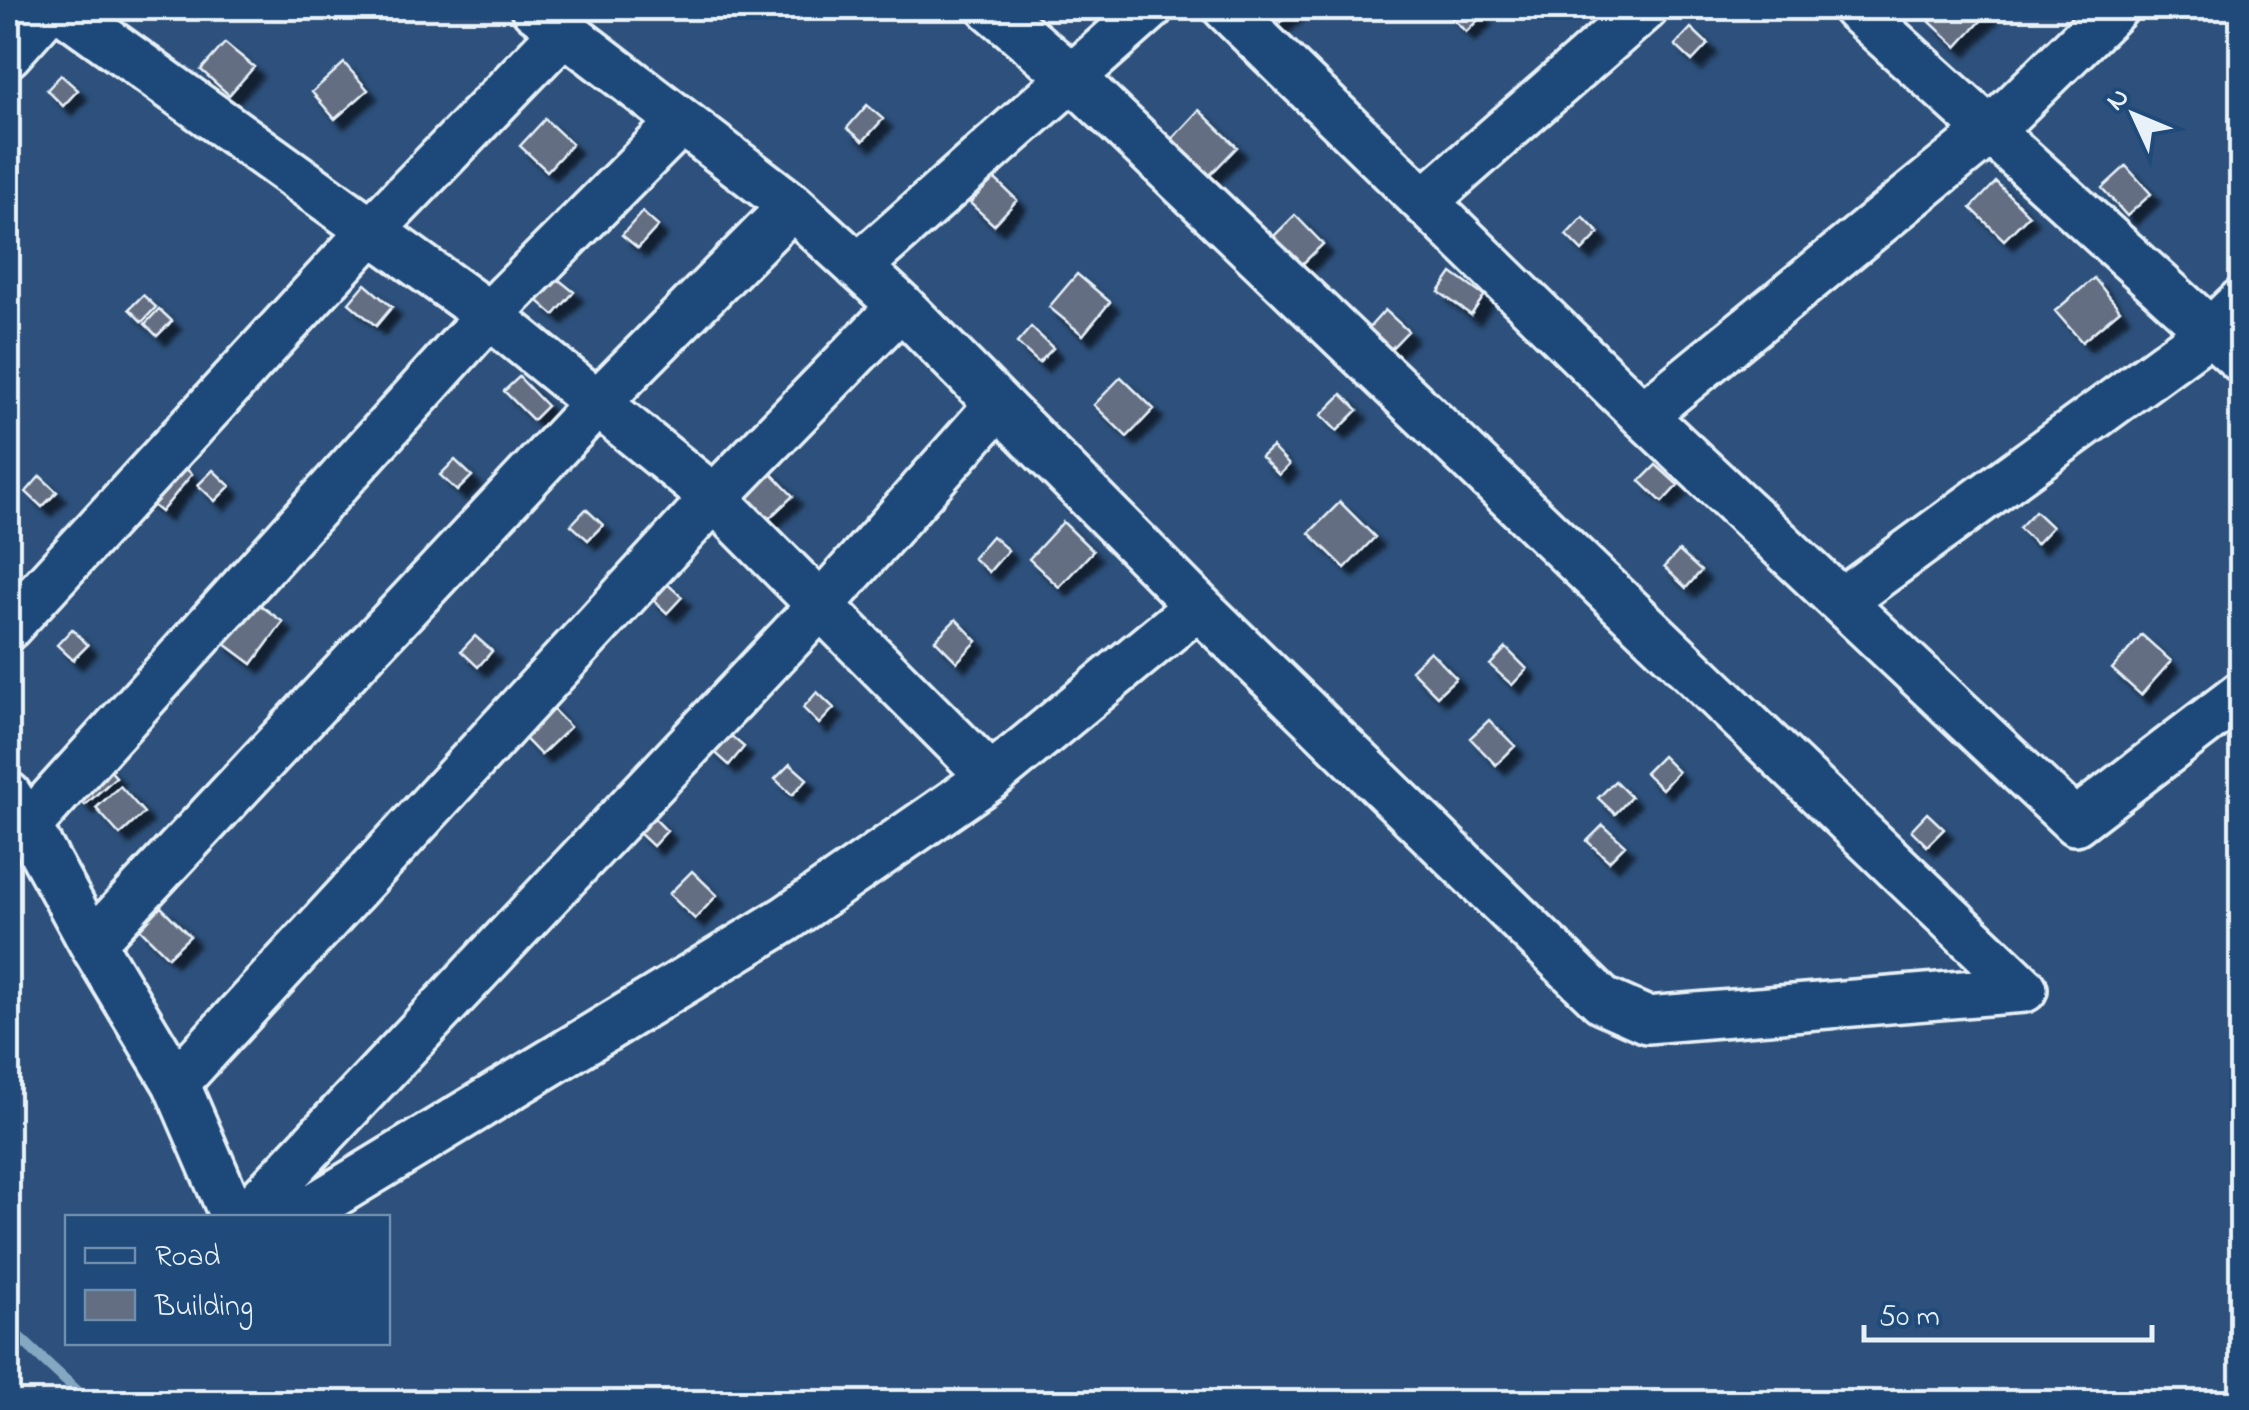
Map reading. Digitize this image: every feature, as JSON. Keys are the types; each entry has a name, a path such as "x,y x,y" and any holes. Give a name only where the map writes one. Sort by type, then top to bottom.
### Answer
{"street":[{"path":"8,54 48,8"},
{"path":"61,8 488,314 598,402 714,498 991,777"},
{"path":"8,627 371,231 549,19 792,206 901,306 1198,606 1602,1000 1647,1020 2024,989 1072,77 991,8"},
{"path":"858,267 1150,8"},
{"path":"1226,8 1643,414 2075,822 2242,694"},
{"path":"1424,201 1645,8"},
{"path":"1842,601 2231,331 1990,131 1855,8"},
{"path":"1643,414 1990,131 2116,8"},
{"path":"233,1215 176,1083 18,811 488,314 681,122"},
{"path":"92,943 598,402 792,206"},
{"path":"176,1083 714,498 901,306"},
{"path":"247,1215 820,605 998,404"},
{"path":"301,1215 786,919 991,777 1198,606"}],"building":[{"path":"1271,8 1298,8 1277,25 1265,12"},
{"path":"1458,8 1475,8 1483,15 1466,32 1450,16"},
{"path":"1944,8 1990,11 1957,47 1930,22"},
{"path":"1691,28 1708,44 1692,61 1675,45"},
{"path":"225,43 254,67 229,95 201,70"},
{"path":"344,63 368,90 335,119 312,92"},
{"path":"61,75 78,90 63,106 47,90"},
{"path":"867,105 883,119 863,141 847,128"},
{"path":"1199,110 1237,147 1208,177 1170,141"},
{"path":"545,119 572,144 547,171 520,146"},
{"path":"2126,166 2151,194 2127,216 2102,188"},
{"path":"994,178 1017,200 994,225 970,203"},
{"path":"1996,182 2029,215 2004,240 1971,208"},
{"path":"642,212 658,226 638,248 622,235"},
{"path":"1295,215 1323,244 1291,275 1263,247"},
{"path":"1583,217 1599,233 1582,251 1566,235"},
{"path":"1452,273 1484,296 1471,315 1439,292"},
{"path":"1077,274 1110,302 1083,335 1049,307"},
{"path":"2094,278 2120,310 2082,342 2055,311"},
{"path":"558,279 574,292 554,315 538,301"},
{"path":"365,284 392,307 376,326 349,303"},
{"path":"143,295 156,307 142,322 129,309"},
{"path":"159,309 172,321 157,336 145,324"},
{"path":"1385,310 1408,331 1381,359 1359,339"},
{"path":"1031,327 1053,348 1039,363 1017,343"},
{"path":"519,377 547,406 533,420 504,391"},
{"path":"1121,377 1154,409 1127,437 1094,405"},
{"path":"1342,394 1358,410 1337,431 1321,415"},
{"path":"160,447 192,474 161,512 128,485"},
{"path":"1272,447 1289,465 1279,475 1261,457"},
{"path":"455,460 472,476 457,491 440,475"},
{"path":"1656,465 1678,485 1662,502 1640,481"},
{"path":"765,467 793,496 762,525 735,495"},
{"path":"213,470 230,486 215,501 198,485"},
{"path":"40,476 57,492 42,507 26,492"},
{"path":"1340,502 1375,537 1345,568 1309,533"},
{"path":"586,509 603,525 588,540 571,525"},
{"path":"2035,511 2052,527 2036,544 2019,528"},
{"path":"1063,522 1093,551 1059,587 1029,559"},
{"path":"992,536 1008,550 989,572 973,558"},
{"path":"1679,551 1701,571 1686,588 1664,567"},
{"path":"665,582 682,597 667,613 650,597"},
{"path":"252,599 283,622 252,664 221,641"},
{"path":"956,619 977,641 957,662 935,640"},
{"path":"72,629 88,645 73,660 57,645"},
{"path":"2142,635 2171,661 2141,695 2112,669"},
{"path":"475,636 492,651 478,667 461,651"},
{"path":"1506,648 1527,669 1512,685 1490,665"},
{"path":"1430,651 1456,678 1437,696 1411,670"},
{"path":"536,692 570,727 541,755 507,720"},
{"path":"817,692 834,708 819,724 803,708"},
{"path":"1489,720 1515,746 1496,765 1470,738"},
{"path":"724,730 744,747 729,765 709,747"},
{"path":"1662,756 1678,772 1662,789 1645,773"},
{"path":"99,758 116,777 85,805 68,786"},
{"path":"790,764 807,779 792,795 775,779"},
{"path":"1615,781 1631,797 1615,814 1598,798"},
{"path":"120,786 144,813 120,835 96,808"},
{"path":"1927,813 1944,829 1927,846 1911,830"},
{"path":"651,815 667,831 653,846 636,830"},
{"path":"1603,825 1625,845 1609,861 1587,841"},
{"path":"692,871 717,895 695,919 669,894"},
{"path":"161,907 190,936 168,957 140,929"}],"waterway":[{"path":"8,1327 89,1402"}]}
